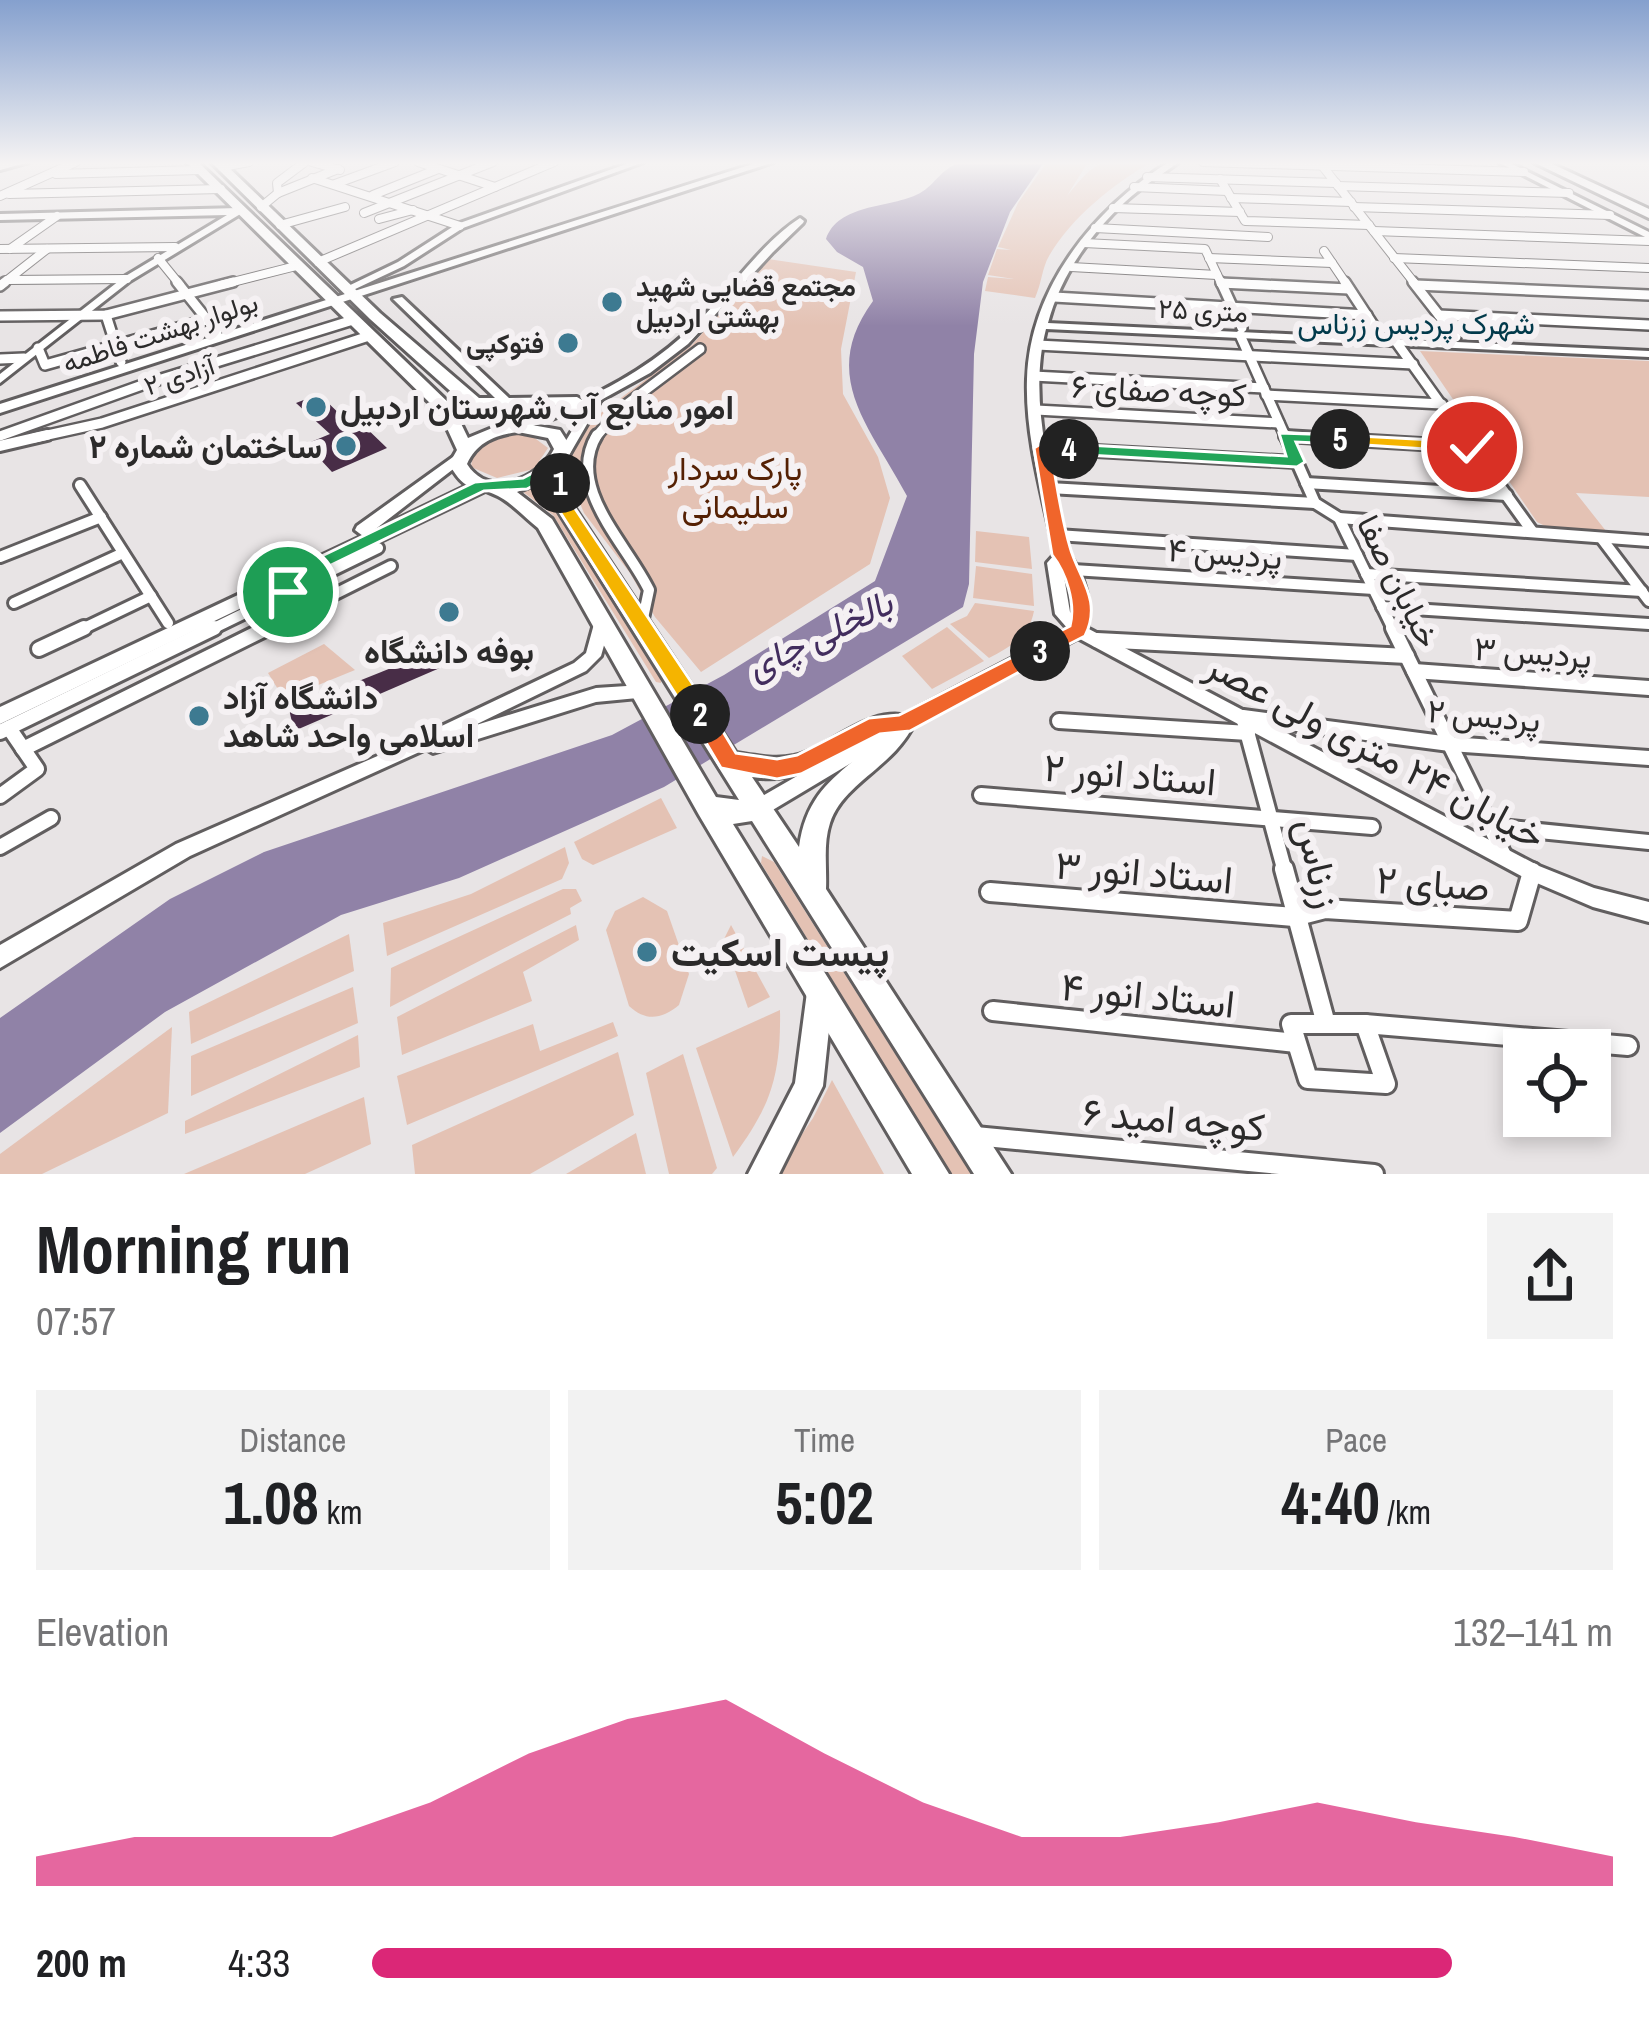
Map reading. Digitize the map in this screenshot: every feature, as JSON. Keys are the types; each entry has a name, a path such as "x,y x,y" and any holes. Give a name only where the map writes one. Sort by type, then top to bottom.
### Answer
{"main road":[{"path":"245,217 296,266 412,347 472,402 514,427 554,434 563,449 559,461 562,501 994,1174"},
{"path":"271,217 318,262 353,320 447,411 462,453 464,478 490,487 545,524 701,796 932,1174"},
{"path":"340,296 588,217"},
{"name":"بولوار بهشت فاطمه","path":"0,399 121,362 214,325 340,296"},
{"name":"بولوار بهشت فاطمه","path":"0,409 340,296"},
{"path":"3,725 284,587 402,514 484,435 514,427"},
{"path":"0,703 402,514 490,487 527,484 559,461"},
{"path":"727,758 777,769 801,764 877,725 902,724 894,744 825,800 812,835 814,894"},
{"path":"701,796 733,812 759,808"},
{"path":"763,1174 809,1086 820,992"}],"street":[{"path":"4,251 56,217"},
{"path":"0,379 127,279 229,217"},
{"path":"280,225 309,217"},
{"path":"379,219 387,217"},
{"path":"318,262 425,217"},
{"path":"434,217 460,226"},
{"path":"340,296 460,226 486,217"},
{"path":"1087,635 1073,570 1062,555 1033,376 1037,345 1054,297 1105,217"},
{"path":"1240,217 1371,228 1649,239"},
{"path":"1363,217 1456,338"},
{"path":"1613,217 1649,239"},
{"path":"514,427 598,398 685,341 770,246 800,220"},
{"path":"1258,221 1275,247"},
{"path":"1094,228 1268,237"},
{"path":"1084,243 1205,248 1209,258 1332,263"},
{"path":"4,251 175,247"},
{"path":"4,283 48,248"},
{"path":"1324,251 1367,315 1413,364 1532,531"},
{"path":"38,348 45,365 214,325 158,258"},
{"name":"خیابان صفا","path":"1209,258 1315,503 1339,518 1505,858"},
{"path":"1394,258 1649,268"},
{"path":"0,316 106,315 296,266"},
{"path":"1071,267 1349,289"},
{"path":"4,283 127,279"},
{"path":"1416,286 1649,295"},
{"path":"1054,297 1367,315"},
{"path":"398,299 507,403"},
{"path":"106,315 121,362"},
{"path":"1439,315 1649,325"},
{"path":"0,436 353,320"},
{"name":"۲۵ متری","path":"1044,323 1649,350"},
{"name":"۲۵ متری","path":"1241,332 1649,350"},
{"name":"آزادی ۲","path":"0,446 102,423 369,336"},
{"path":"1037,345 1413,364"},
{"path":"412,347 447,346"},
{"path":"641,623 649,590 637,562 590,489 586,461 592,442 609,418 700,349"},
{"path":"0,358 24,358"},
{"path":"199,367 212,386"},
{"path":"1033,376 1442,404"},
{"path":"472,402 598,398"},
{"path":"559,461 598,398"},
{"name":"کوچه صفای ۶","path":"1036,410 1472,447"},
{"path":"1042,448 1297,462"},
{"path":"1306,483 1507,495"},
{"path":"80,485 168,623"},
{"path":"1049,488 1315,503"},
{"path":"0,556 100,517"},
{"path":"1339,518 1649,541"},
{"path":"1058,535 1357,554"},
{"path":"1602,538 1647,598"},
{"path":"0,796 37,769 3,725 197,636 284,587 378,548"},
{"path":"14,603 123,553"},
{"path":"1062,555 1054,563 1063,614 1087,635"},
{"path":"347,563 363,580"},
{"path":"23,749 391,566"},
{"name":"پردیس ۴","path":"1073,570 1374,589"},
{"path":"1366,574 1647,598"},
{"path":"284,587 302,610"},
{"path":"39,649 151,596"},
{"path":"1382,607 1649,624"},
{"path":"2,951 183,850 395,757 580,667 593,656 602,624"},
{"path":"215,627 228,647"},
{"path":"759,808 902,724 1087,635"},
{"name":"پردیس ۳","path":"1087,635 1649,688"},
{"name":"خیابان ۲۴ متری ولی عصر","path":"1087,635 1246,725 1532,872 1593,897 1649,912"},
{"path":"197,636 209,656"},
{"path":"129,669 140,691"},
{"path":"80,693 89,716"},
{"path":"395,757 596,694 642,694"},
{"name":"پردیس ۲","path":"1059,721 1246,725 1649,758"},
{"name":"زرناس","path":"1246,725 1326,1024"},
{"name":"استاد انور ۲","path":"981,795 1372,827"},
{"path":"0,847 51,818"},
{"path":"1490,826 1649,842"},
{"name":"صبای ۲","path":"1294,917 1325,909 1518,921 1532,872"},
{"name":"استاد انور ۳","path":"990,892 1294,917"},
{"name":"استاد انور ۴","path":"993,1011 1295,1043"},
{"path":"1365,1024 1386,1084 1307,1079 1291,1024 1365,1024 1628,1046"},
{"name":"کوچه امید ۶","path":"968,1136 1374,1174"}],"green space":[{"path":"1012,217 1079,217 1047,261 1035,298 985,291 988,277 1014,279 988,275 997,249 1011,250 998,247"},
{"name":"پارک سردار سلیمانی","path":"768,259 856,272 841,349 843,394 878,457 890,498 870,564 701,672 655,617 630,573 584,513 570,479 571,457 574,442 590,421 692,345"},
{"path":"1420,351 1649,361 1649,497 1576,493 1606,531 1547,527 1537,522"},
{"path":"528,433 548,448 534,469 497,478 471,467 473,452 490,438"},
{"path":"547,480 556,511 661,674 661,683 656,682 553,515 522,491"},
{"path":"976,531 1029,537 1032,569 975,562"},
{"path":"976,566 1032,574 1034,606 973,598"},
{"path":"975,603 1034,611 1023,634 989,658 950,624 967,616"},
{"path":"947,627 984,661 932,689 902,656"},
{"path":"324,644 355,670 284,699 268,673"},
{"path":"661,798 677,828 593,865 582,859 574,842"},
{"path":"565,847 569,863 562,879 387,956 383,923 471,894"},
{"path":"762,856 774,862 971,1174 951,1174 761,863"},
{"path":"563,889 576,889 582,901 570,908 571,914 390,1007 391,968"},
{"name":"پیست اسکیت","path":"643,897 667,911 689,974 679,1005 654,1017 629,1006 606,930 615,911"},
{"path":"576,925 579,940 523,972 532,1001 402,1055 397,1017"},
{"path":"731,925 770,997 748,1008 724,939"},
{"path":"349,934 354,971 191,1044 189,1012"},
{"path":"353,987 358,1023 191,1096 191,1056"},
{"path":"780,1010 771,1089 757,1122 733,1157 696,1048"},
{"path":"613,1022 618,1036 407,1125 397,1076 533,1024 540,1051"},
{"path":"172,1027 168,1113 42,1174 0,1174 0,1154"},
{"path":"358,1035 360,1067 185,1134 185,1121"},
{"path":"618,1052 634,1115 530,1174 415,1174 412,1145"},
{"path":"683,1054 717,1168 712,1174 669,1174 646,1073"},
{"path":"832,1080 884,1174 775,1174 813,1118"},
{"path":"364,1097 371,1144 305,1174 184,1174"},
{"path":"636,1133 646,1174 566,1174"}],"water":[{"name":"بالخلی چای","path":"1008,217 983,282 974,354 969,584 963,607 664,787 459,878 341,915 165,1012 0,1133 0,1018 170,899 264,852 612,735 724,675 875,581 907,496 855,400 850,353 857,328 873,301 863,267 837,252 826,239 841,219"}],"building":[{"name":"ساختمان شماره ۲","path":"319,394 351,425 360,422 387,448 332,472 306,444 330,434 296,403"},
{"path":"456,642 463,658 294,731 289,709"}],"place":[{"name":"مجتمع قضایی شهید بهشتی اردبیل","path":"612,302"},
{"name":"فتوکپی","path":"568,343"},
{"name":"امور منابع آب شهرستان اردبیل","path":"316,407"},
{"name":"ساختمان شماره ۲","path":"346,446"},
{"name":"بوفه دانشگاه","path":"449,612"},
{"name":"دانشگاه آزاد اسلامی واحد شاهد","path":"199,716"},
{"name":"پیست اسکیت","path":"647,952"}],"district":[{"name":"شهرک پردیس زرناس","path":"1416,323"}],"route":[{"path":"288,592 280,581 394,526 481,486 527,484 557,465 562,501 729,761 777,769 801,764 877,725 902,724 1078,631 1083,618 1072,567 1062,555 1042,448 1297,462 1285,436 1472,447"}]}
